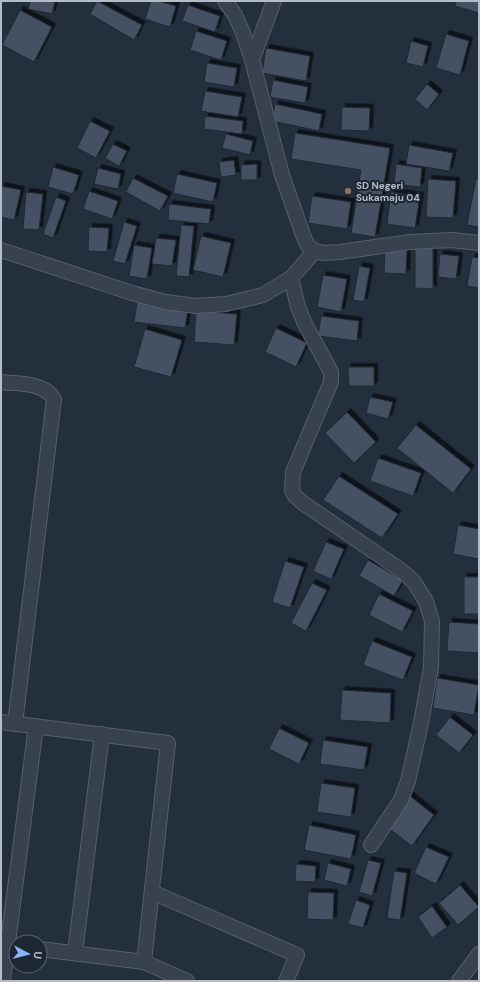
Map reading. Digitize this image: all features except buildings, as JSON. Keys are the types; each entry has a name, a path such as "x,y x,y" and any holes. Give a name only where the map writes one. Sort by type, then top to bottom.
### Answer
{"street":[{"path":"225,1 241,27 252,60 282,175 308,246 315,251 340,252 410,242 452,240 479,243"},
{"path":"252,60 274,1"},
{"path":"1,250 132,293 165,302 196,306 226,304 263,295 291,278 315,251"},
{"path":"291,278 298,307 305,324 331,372 331,382 293,472 292,490 295,496 303,503 402,571 414,582 426,601 432,620 431,667 421,723 408,781 401,800 371,845"},
{"path":"1,382 39,387 50,392 54,399 15,724"},
{"path":"1,722 168,743 144,962"},
{"path":"9,934 36,726"},
{"path":"75,954 102,734"},
{"path":"152,892 297,955 286,981"},
{"path":"3,981 8,945"},
{"path":"48,950 144,962 188,981"},
{"path":"458,981 477,960"}],"place":[{"name":"SD Negeri Sukamaju 04","path":"348,191"}]}
